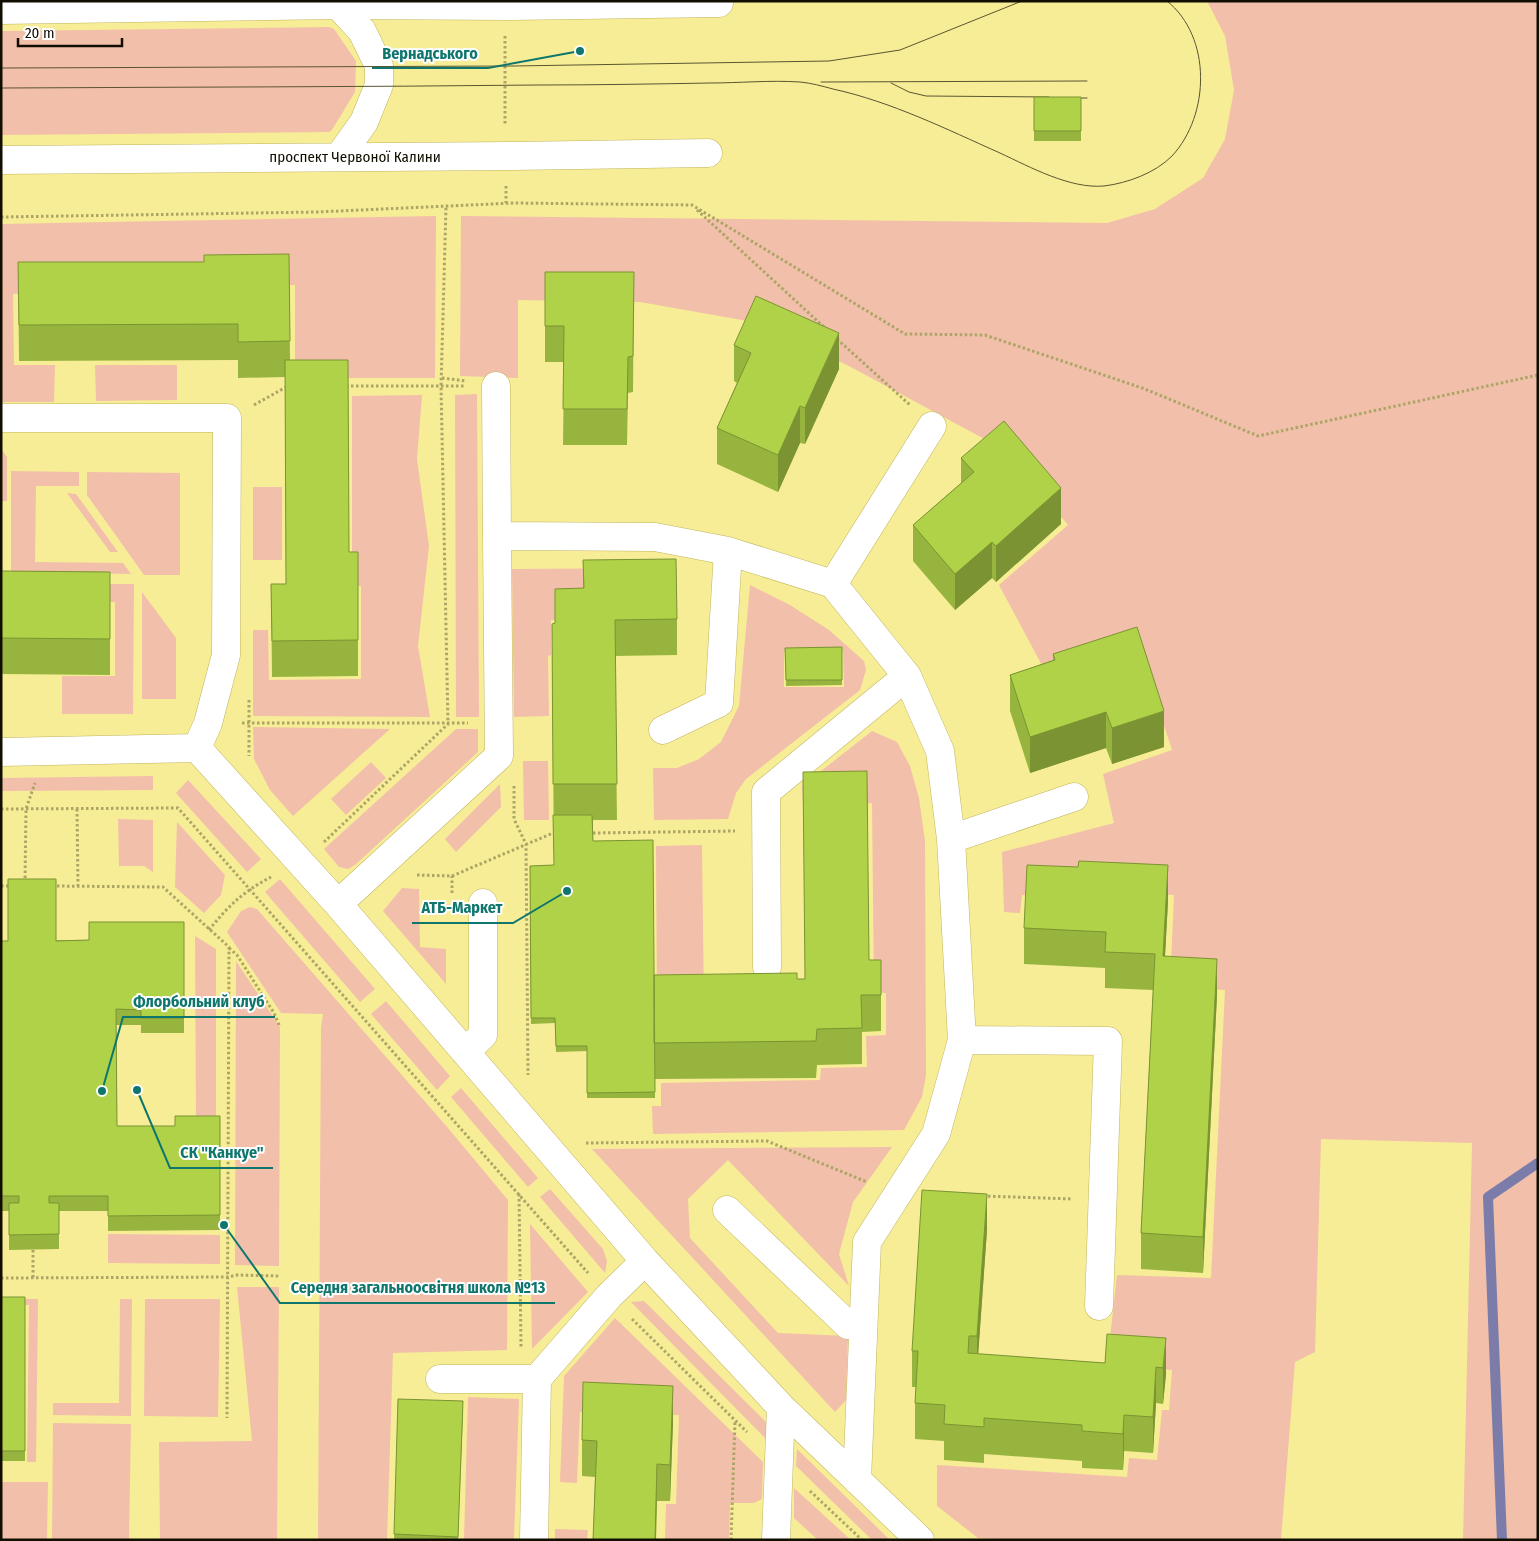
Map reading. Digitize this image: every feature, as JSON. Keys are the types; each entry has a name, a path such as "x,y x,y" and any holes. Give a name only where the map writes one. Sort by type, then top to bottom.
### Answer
{"street":[{"path":"1,10 338,5 504,6 719,3"},
{"path":"338,5 362,31 379,66 379,85 364,122 338,157"},
{"name":"проспект Червоної Калини","path":"1,160 708,153"},
{"path":"338,904 499,756 496,386"},
{"path":"1,418 227,418 226,655 208,723 198,748"},
{"path":"833,584 932,426"},
{"path":"497,536 655,537 728,551 833,584 907,676 940,750 951,840 962,1040 936,1134 867,1242 857,1480"},
{"path":"663,730 719,703 728,551"},
{"path":"767,967 766,792 907,676"},
{"path":"1,752 198,748 338,904 645,1261 780,1407 920,1540"},
{"path":"951,840 1074,798"},
{"path":"465,1052 483,1035 483,903"},
{"path":"962,1040 1108,1041 1099,1306"},
{"path":"727,1210 848,1324 864,1326"},
{"path":"534,1540 537,1379 609,1296 645,1261"},
{"path":"440,1379 537,1379"},
{"path":"776,1540 780,1407"}],"path":[{"path":"504,6 506,203"},
{"path":"1,217 317,212 506,203 692,206 905,334 985,335 1145,389 1258,436 1538,376"},
{"path":"692,206 932,426"},
{"path":"319,848 448,724 442,386 446,207"},
{"path":"247,409 286,386 296,386"},
{"path":"342,386 442,386"},
{"path":"249,723 457,723"},
{"path":"514,780 514,819 526,844 528,1076"},
{"path":"25,886 26,809 35,783"},
{"path":"1,809 178,808 609,1296 778,1462 862,1540"},
{"path":"77,809 78,886"},
{"path":"593,833 702,832"},
{"path":"416,876 452,876 553,833"},
{"path":"1,886 17,886"},
{"path":"51,886 163,887 237,955 274,1013 280,1027"},
{"path":"209,930 230,905 249,889"},
{"path":"227,1418 229,947"},
{"path":"585,1143 767,1141 898,1194"},
{"path":"519,1194 521,1353 537,1379"},
{"path":"976,1196 1103,1199"},
{"path":"33,1250 33,1278"},
{"path":"1,1278 279,1276"},
{"path":"732,1540 735,1420"}],"shaded area":[{"path":"1207,1 1538,1 1538,1540 1463,1540 1472,1143 1321,1139 1315,1352 1295,1362 1281,1540 1018,1540 978,1538 937,1506 937,1465 1127,1477 1129,1458 1157,1460 1162,1410 1169,1410 1172,1370 1107,1365 1117,1275 1211,1278 1225,990 1170,987 1174,895 1072,890 1072,897 1022,895 1020,913 1004,912 1002,852 1114,823 1103,774 1172,750 1141,655 1052,684 999,585 1068,525 1003,449 847,365 753,322 640,302 518,300 518,378 460,376 461,216 1107,223 1155,209 1203,178 1225,139 1234,90 1225,36"},
{"path":"329,27 334,29 356,61 355,92 329,132 1,135 1,31"},
{"path":"436,216 435,378 295,378 295,285 198,285 198,292 13,294 14,365 55,365 54,402 1,402 1,224"},
{"path":"95,365 177,365 177,400 96,401"},
{"path":"477,394 479,717 456,717 455,395"},
{"path":"422,395 417,459 429,546 418,646 430,717 253,716 253,630 268,630 269,680 361,679 361,586 352,586 352,396"},
{"path":"1,449 7,457 7,501 1,501"},
{"path":"11,471 79,472 79,486 36,486 35,562 123,563 131,574 11,572"},
{"path":"87,472 180,473 180,575 144,575 87,495"},
{"path":"253,487 282,487 282,560 253,560"},
{"path":"67,493 76,494 118,552 110,552"},
{"path":"675,568 579,620 551,620 551,655 548,656 549,716 514,717 512,569"},
{"path":"1,584 134,584 133,714 62,714 62,676 115,676 115,602 1,601"},
{"path":"750,585 790,605 829,630 864,661 866,670 860,690 746,779 736,793 728,819 654,820 653,768 677,768 699,759 721,742 739,706","holes":["843,650 844,687 784,687 784,652"]},
{"path":"142,592 176,638 176,699 142,699"},
{"path":"253,727 390,729 293,816 270,790 254,759"},
{"path":"456,729 478,729 478,752 355,865 348,869 339,867 324,849"},
{"path":"872,731 897,742 910,766 919,798 925,841 926,1075 922,1097 904,1130 653,1134 652,1106 661,1106 661,1083 820,1080 821,1068 867,1067 866,1036 886,1035 886,993 874,992 872,803 803,804 802,786"},
{"path":"523,761 548,761 549,820 524,820"},
{"path":"371,762 386,778 346,815 331,799"},
{"path":"153,776 153,790 1,791 1,778"},
{"path":"188,780 261,859 247,872 176,793"},
{"path":"500,784 501,807 456,852 445,839"},
{"path":"118,819 153,820 153,872 144,866 119,866"},
{"path":"177,822 225,875 221,895 204,913 175,887"},
{"path":"702,845 704,1007 657,1008 656,846"},
{"path":"280,879 375,989 360,1002 265,892"},
{"path":"402,888 419,889 420,947 446,949 446,984 383,911"},
{"path":"250,907 257,909 448,1128 508,1200 507,1350 393,1353 387,1540 318,1540 321,1027 323,1014 281,1013 227,932 241,911"},
{"path":"195,936 216,949 216,1124 196,1124"},
{"path":"236,961 280,1027 279,1266 235,1265"},
{"path":"386,1001 450,1076 437,1090 371,1014"},
{"path":"461,1088 538,1178 528,1187 451,1097"},
{"path":"892,1147 853,1202 839,1254 849,1286 728,1160 688,1199 690,1238 778,1333 848,1336 846,1400 835,1412 592,1149"},
{"path":"550,1189 603,1249 607,1261 605,1273 540,1197"},
{"path":"530,1224 588,1292 532,1349"},
{"path":"108,1234 220,1235 220,1264 108,1263"},
{"path":"237,1287 279,1287 277,1540 160,1540 159,1442 252,1441"},
{"path":"1,1299 38,1299 36,1462 27,1462 29,1305 1,1304"},
{"path":"120,1299 132,1299 131,1416 53,1415 53,1403 119,1403"},
{"path":"145,1299 220,1299 218,1417 144,1416"},
{"path":"644,1301 771,1427 770,1443 631,1302"},
{"path":"615,1318 763,1462 762,1499 754,1503 730,1503 729,1540 665,1540 666,1504 676,1504 679,1415 580,1412 577,1483 560,1482 564,1376"},
{"path":"468,1397 519,1399 514,1540 464,1540"},
{"path":"53,1423 131,1424 129,1540 52,1540"},
{"path":"797,1449 890,1540 872,1540 796,1466"},
{"path":"1,1482 48,1482 47,1540 1,1540"},
{"path":"794,1488 851,1540 818,1540 794,1518"},
{"path":"555,1529 588,1530 587,1540 555,1540"}],"building":[{"path":"1034,97 1081,97 1081,131 1034,131"},
{"path":"289,254 290,341 238,342 238,324 19,325 18,262 204,262 204,255"},
{"path":"545,272 634,272 633,356 628,357 627,409 563,409 564,326 545,326"},
{"path":"756,296 839,333 805,408 800,406 778,455 717,428 751,353 734,345"},
{"path":"285,360 348,360 349,552 358,552 358,640 272,641 271,584 286,584"},
{"path":"1004,421 1061,488 996,546 992,542 955,574 913,525 974,472 961,458"},
{"path":"676,559 677,619 615,620 617,784 553,784 552,624 555,623 555,589 584,588 583,560"},
{"path":"1,571 110,572 110,639 1,638"},
{"path":"1137,627 1164,711 1112,728 1106,712 1030,737 1010,675 1055,660 1053,654"},
{"path":"842,647 842,680 786,680 785,648"},
{"path":"867,771 869,960 881,960 881,995 861,995 862,1028 817,1029 816,1041 654,1043 654,975 797,973 797,979 805,979 803,772"},
{"path":"553,815 592,815 593,841 653,840 655,1092 587,1093 587,1046 556,1046 555,1018 531,1018 530,866 554,865"},
{"path":"1079,861 1168,865 1163,956 1217,959 1203,1237 1141,1233 1155,954 1105,952 1106,932 1024,928 1027,865 1078,867"},
{"path":"8,879 56,879 56,941 89,940 89,922 184,922 184,1018 141,1018 141,1010 116,1009 117,1126 175,1126 175,1116 220,1116 220,1215 108,1216 108,1196 49,1196 49,1203 59,1203 59,1234 9,1235 9,1203 19,1203 19,1196 1,1196 1,941 8,941"},
{"path":"922,1190 987,1194 977,1336 969,1336 968,1353 1105,1363 1107,1334 1166,1338 1163,1368 1156,1367 1153,1417 1124,1415 1123,1434 1082,1431 1082,1425 984,1418 984,1427 944,1424 945,1405 915,1403 918,1351 912,1351"},
{"path":"1,1297 25,1297 25,1451 1,1451"},
{"path":"583,1382 673,1386 670,1465 657,1464 655,1540 593,1540 597,1441 582,1440"},
{"path":"398,1399 463,1401 458,1537 394,1534"}],"waterway":[{"path":"1502,1540 1488,1197 1538,1163"}],"tram line":[{"path":"1,68 513,66 829,61 900,50 1022,1"},
{"path":"1,88 800,82 855,94 898,109 1064,181 1091,186 1104,186 1141,176 1165,162 1185,139 1194,120 1201,77 1198,55 1192,35 1182,16 1167,1"},
{"path":"821,82 1087,81"},
{"path":"891,83 909,92 926,96 1049,97"},
{"path":"1069,98 1087,98"}],"place":[{"name":"Вернадського","path":"580,51"},
{"name":"АТБ-Маркет","path":"567,891"},
{"name":"СК \"Канкуе\"","path":"137,1090"},
{"name":"Флорбольний клуб","path":"102,1091"},
{"name":"Середня загальноосвітня школа №13","path":"224,1225"}]}
